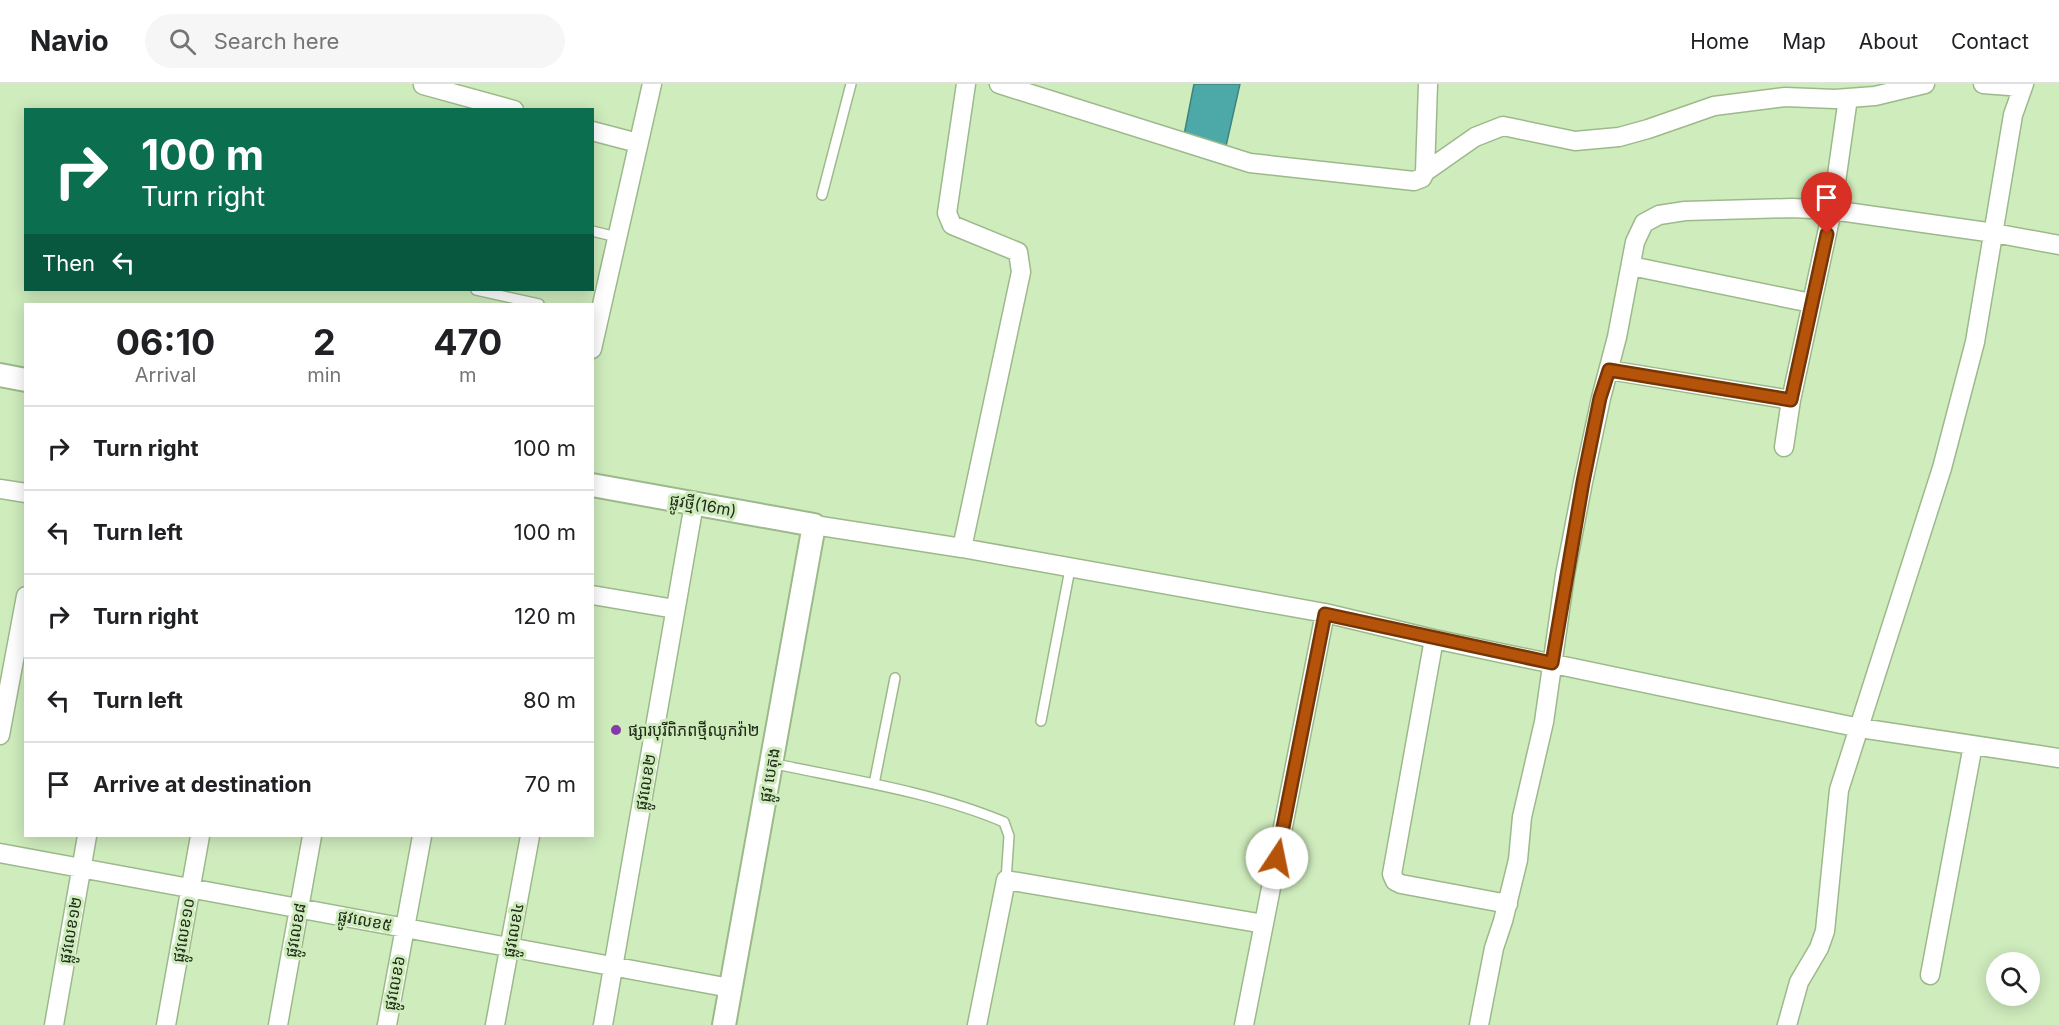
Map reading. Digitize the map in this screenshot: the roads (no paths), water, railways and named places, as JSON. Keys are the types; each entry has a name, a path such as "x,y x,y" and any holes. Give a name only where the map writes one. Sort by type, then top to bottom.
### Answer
{"street":[{"path":"594,333 652,84"},
{"path":"962,548 1021,272 1018,252 951,225 946,213 966,84"},
{"path":"999,84 1250,163 1414,181 1422,178 1425,172 1428,84"},
{"path":"1425,172 1475,137 1503,126 1575,141 1619,136 1648,129 1714,106 1744,100 1875,96 1925,84"},
{"path":"1787,1025 1799,982 1819,948 1825,930 1830,896 1837,802 1896,608 1942,468 1975,342 2013,115 2023,86 1983,84"},
{"path":"423,85 507,108"},
{"path":"1784,447 1791,400 1832,210 1848,98"},
{"path":"594,132 639,143"},
{"path":"1479,1025 1494,948 1518,861 1522,817 1544,722 1583,482 1600,398 1609,370 1635,242 1644,223 1659,215 1684,211 1792,208 1832,210 1994,233 2059,245"},
{"path":"1631,266 1812,303"},
{"path":"1609,370 1791,400"},
{"path":"0,375 24,380"},
{"name":"ផ្លូវថ្មី(16m)","path":"594,488 814,525"},
{"path":"0,489 24,493"},
{"name":"ផ្លូវលេខ២","path":"603,1025 694,504"},
{"path":"814,525 962,548 1325,614 1860,728 2059,758"},
{"name":"ផ្លូវ បេតុង","path":"724,1025 814,525"},
{"path":"594,595 675,609"},
{"path":"0,735 24,607"},
{"path":"1244,1025 1325,614"},
{"path":"1434,639 1392,874 1395,881 1401,884 1508,904"},
{"path":"1930,975 1973,745"},
{"name":"ផ្លូវលេខ១២","path":"54,1025 87,837"},
{"name":"ផ្លូវលេខ១០","path":"166,1025 200,837"},
{"name":"ផ្លូវលេខ៨","path":"278,1025 312,837"},
{"name":"ផ្លូវលេខ៦","path":"387,1025 422,837"},
{"name":"ផ្លូវលេខ៤","path":"495,1025 530,837"},
{"name":"ផ្លូវលេខ៥","path":"0,853 730,988"},
{"path":"977,1025 1006,880 1264,924"}],"lane":[{"path":"822,195 851,84"},
{"path":"594,231 617,237"},
{"path":"480,291 534,303"},
{"path":"1041,721 1070,569"},
{"path":"874,784 895,678"},
{"path":"771,763 874,784 967,808 1004,822 1009,836 1006,880"}],"water":[{"path":"1194,84 1240,84 1226,146 1184,135"}],"place":[{"name":"ផ្សារបុរីពិភពថ្មីឈូកវ៉ា២","path":"616,730"}]}
